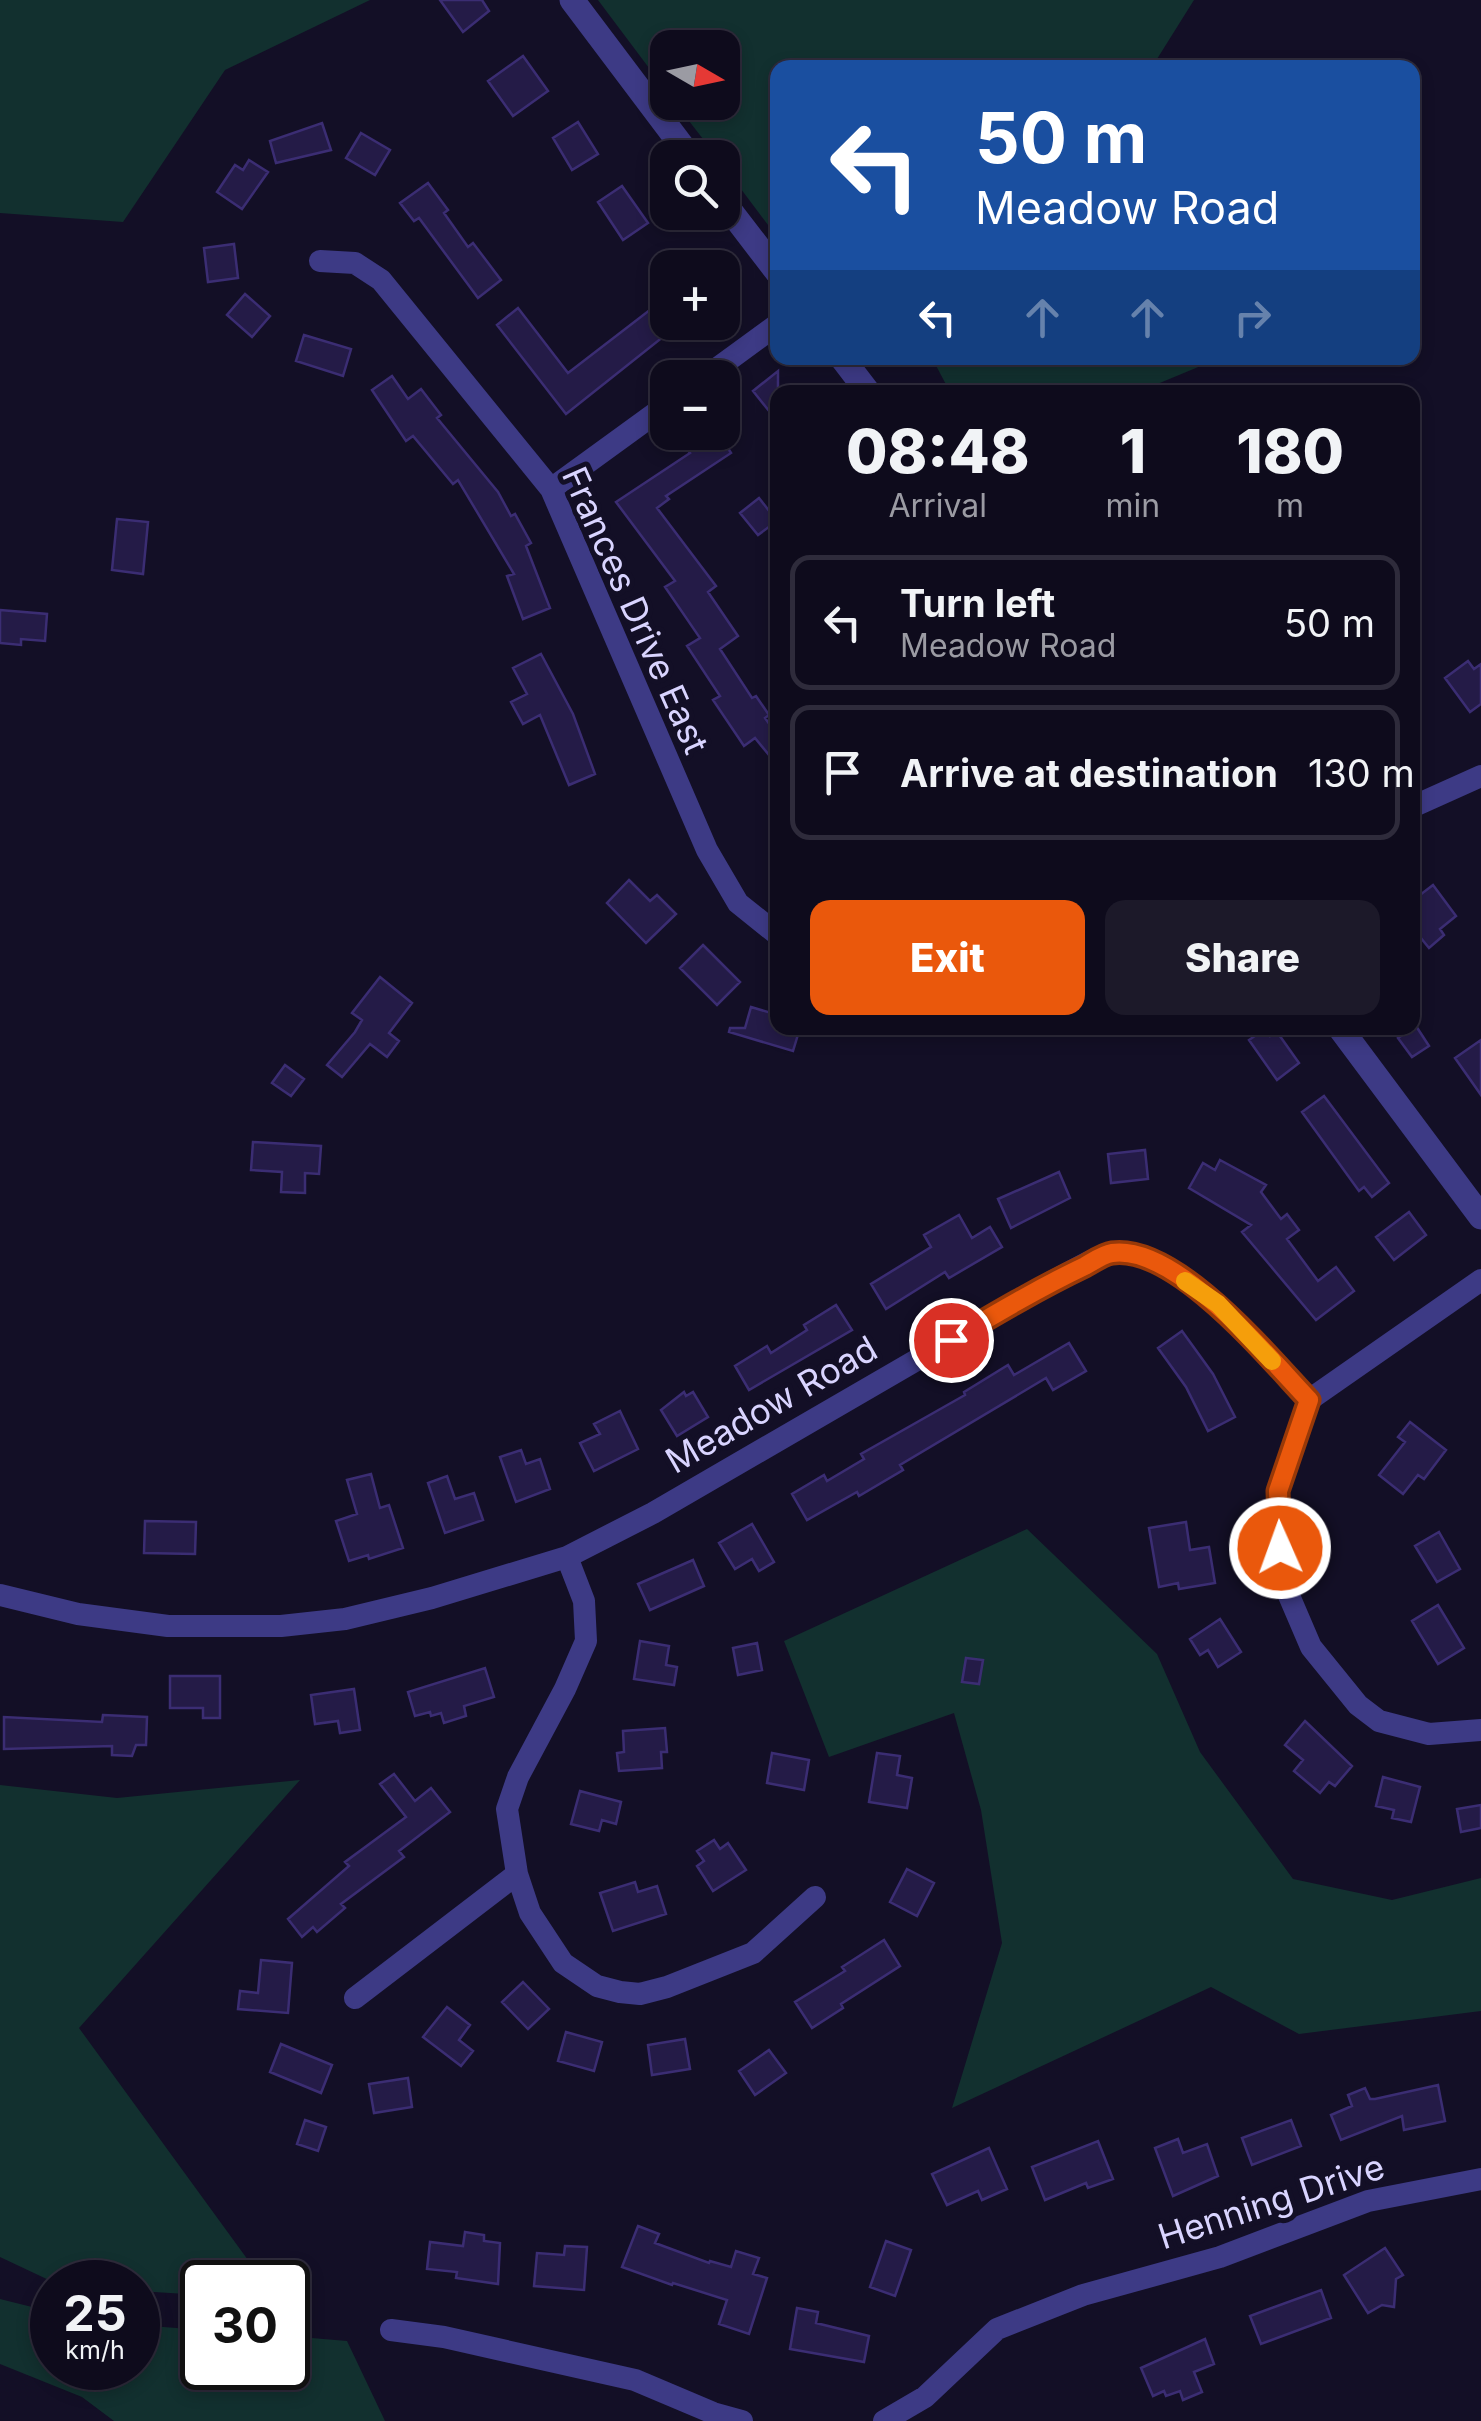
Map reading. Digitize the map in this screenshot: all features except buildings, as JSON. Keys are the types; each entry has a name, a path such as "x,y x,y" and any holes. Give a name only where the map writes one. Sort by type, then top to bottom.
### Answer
{"street":[{"path":"572,0 677,140"},
{"path":"740,223 770,263"},
{"name":"Frances Drive East","path":"320,261 355,264 381,280 551,489 707,850 738,902 770,928"},
{"path":"729,360 770,330"},
{"path":"847,365 863,385"},
{"path":"551,489 650,417"},
{"path":"1420,803 1481,776"},
{"path":"1345,1035 1481,1217"},
{"name":"Meadow Road","path":"0,1595 78,1614 168,1626 281,1626 345,1619 432,1598 567,1557 653,1513 1050,1282 1112,1252 1164,1266 1218,1304 1309,1400"},
{"path":"1481,1280 1309,1400 1278,1491 1281,1577 1311,1646 1358,1705 1379,1721 1429,1734 1481,1730"},
{"path":"567,1557 584,1601 586,1640 518,1777 507,1809 517,1874 530,1913 563,1964 597,1986 640,1994 668,1987 753,1953 816,1897"},
{"path":"355,1998 517,1874"},
{"name":"Henning Drive","path":"884,2421 925,2397 997,2328 1084,2295 1220,2258 1368,2201 1481,2179"},
{"path":"391,2330 635,2380 712,2413 742,2421"}],"green space":[{"path":"0,0 370,0 225,70 123,222 0,213"},
{"path":"598,0 1194,0 1156,60 770,60 770,228 740,188 740,140 704,140 688,120 740,120 740,30 650,30 650,69"},
{"path":"936,365 1203,365 1155,385 946,385"},
{"path":"1027,1529 1157,1654 1200,1752 1293,1879 1392,1900 1481,1878 1481,2011 1299,2034 1211,1987 952,2108 1002,1943 981,1810 954,1713 829,1757 784,1641"},
{"path":"300,1780 79,2028 248,2260 180,2260 180,2294 160,2292 160,2260 30,2260 30,2271 0,2257 0,1785 117,1798"},
{"path":"0,2299 30,2306 30,2376 0,2364"},
{"path":"160,2327 180,2328 180,2390 310,2390 310,2338 347,2341 385,2421 114,2421 82,2397 65,2390 160,2390"}],"slow traffic":[{"path":"1185,1281 1218,1304 1272,1361"}],"route":[{"path":"951,1340 1050,1282 1112,1252 1164,1266 1218,1304 1309,1400 1278,1491 1280,1548"}]}
